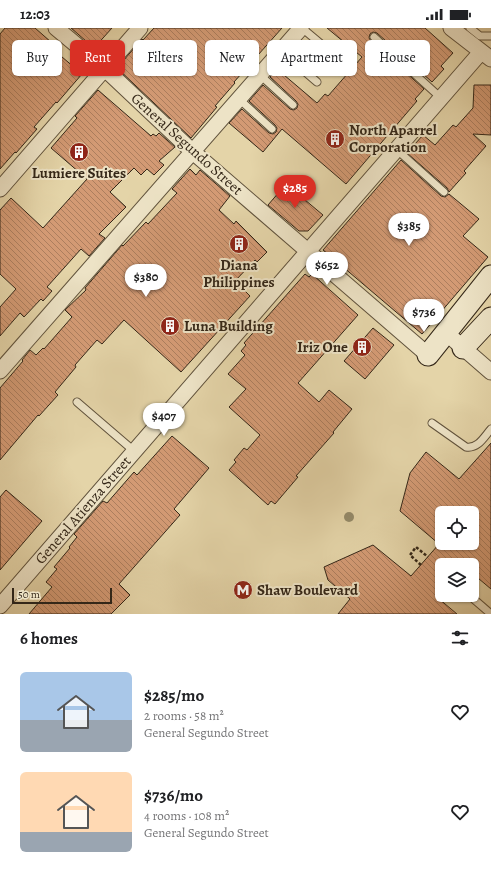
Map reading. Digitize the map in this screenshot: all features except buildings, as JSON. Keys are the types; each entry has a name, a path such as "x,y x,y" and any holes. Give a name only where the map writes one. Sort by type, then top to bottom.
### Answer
{"main road":[{"path":"428,355 491,276"},
{"path":"463,348 491,318"}],"street":[{"name":"General Segundo Street","path":"56,28 70,40"},
{"path":"125,45 140,28"},
{"path":"291,40 302,28"},
{"path":"452,28 486,56"},
{"name":"General Atienza Street","path":"0,606 396,149 442,98 486,56"},
{"path":"0,371 267,67"},
{"path":"0,189 97,76"},
{"name":"General Segundo Street","path":"112,76 193,152 428,355"},
{"path":"445,332 491,372"}],"lane":[{"path":"302,28 316,40"},
{"path":"470,28 480,36 491,36"},
{"path":"374,37 442,98"},
{"path":"260,75 293,105"},
{"path":"309,76 316,82"},
{"path":"239,99 272,129"},
{"path":"396,149 444,192"},
{"path":"77,402 134,451"},
{"path":"432,423 466,447 471,448 476,447 491,429"},
{"path":"477,602 491,614"}],"path":[{"path":"421,565 410,555 416,547 428,557"}],"place":[{"name":"North Aparrel Corporation","path":"335,139"},
{"name":"Lumiere Suites","path":"79,152"},
{"name":"Diana Philippines","path":"239,244"},
{"name":"Luna Building","path":"170,326"},
{"name":"Iriz One","path":"362,347"},
{"name":"Shaw Boulevard","path":"243,590"}]}
